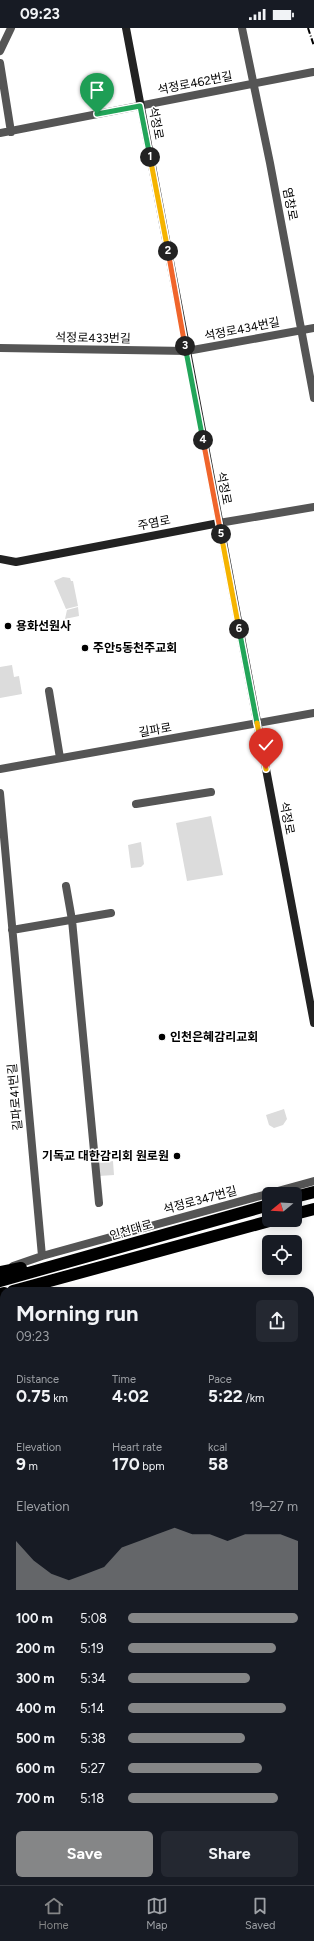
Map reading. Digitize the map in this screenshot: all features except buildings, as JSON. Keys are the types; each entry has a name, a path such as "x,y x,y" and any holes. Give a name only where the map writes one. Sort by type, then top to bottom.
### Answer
{"highway":[{"path":"302,1195 314,1192"},
{"name":"인천대로","path":"0,1281 122,1248 262,1207"},
{"path":"302,1212 314,1209"},
{"path":"28,1287 262,1223"},
{"path":"0,1271 79,1254 122,1248"},
{"path":"54,1287 124,1261"}],"main road":[{"name":"석정로","path":"126,28 314,1023"},
{"name":"주염로","path":"0,559 16,562 219,523"}],"street":[{"path":"0,51 11,28"},
{"name":"염창로","path":"242,28 254,83 314,398"},
{"path":"0,63 11,132"},
{"path":"254,83 313,72"},
{"name":"석정로462번길","path":"0,134 254,83"},
{"path":"302,330 314,328"},
{"name":"석정로434번길","path":"186,351 302,330"},
{"name":"석정로433번길","path":"0,348 186,351"},
{"name":"주염로","path":"219,523 314,507"},
{"path":"49,691 60,758"},
{"name":"길파로","path":"0,769 314,714"},
{"path":"136,804 211,792"},
{"name":"길파로41번길","path":"0,793 42,1256"},
{"path":"66,886 72,920 99,1203"},
{"path":"12,930 111,913"},
{"name":"석정로347번길","path":"0,1271 42,1256 314,1181"}],"shaded area":[{"path":"63,577 70,578 71,581 73,581 78,606 66,609 54,581"},
{"path":"78,607 79,616 65,619 67,610"},
{"path":"12,665 14,677 19,676 22,694 0,698 0,667"},
{"path":"211,816 223,875 187,881 176,823"},
{"path":"141,842 144,864 141,867 131,868 128,845"},
{"path":"284,1109 287,1119 283,1125 274,1128 269,1125 266,1115"},
{"path":"113,1161 114,1175 99,1176 98,1163"}],"railway":[{"path":"308,28 314,46"}],"place":[{"name":"용화선원사","path":"8,626"},
{"name":"주안5동천주교회","path":"85,648"},
{"name":"인천은혜감리교회","path":"162,1037"},
{"name":"기독교 대한감리회 원로원","path":"177,1156"}],"route":[{"path":"97,114 140,106 266,769"}]}
